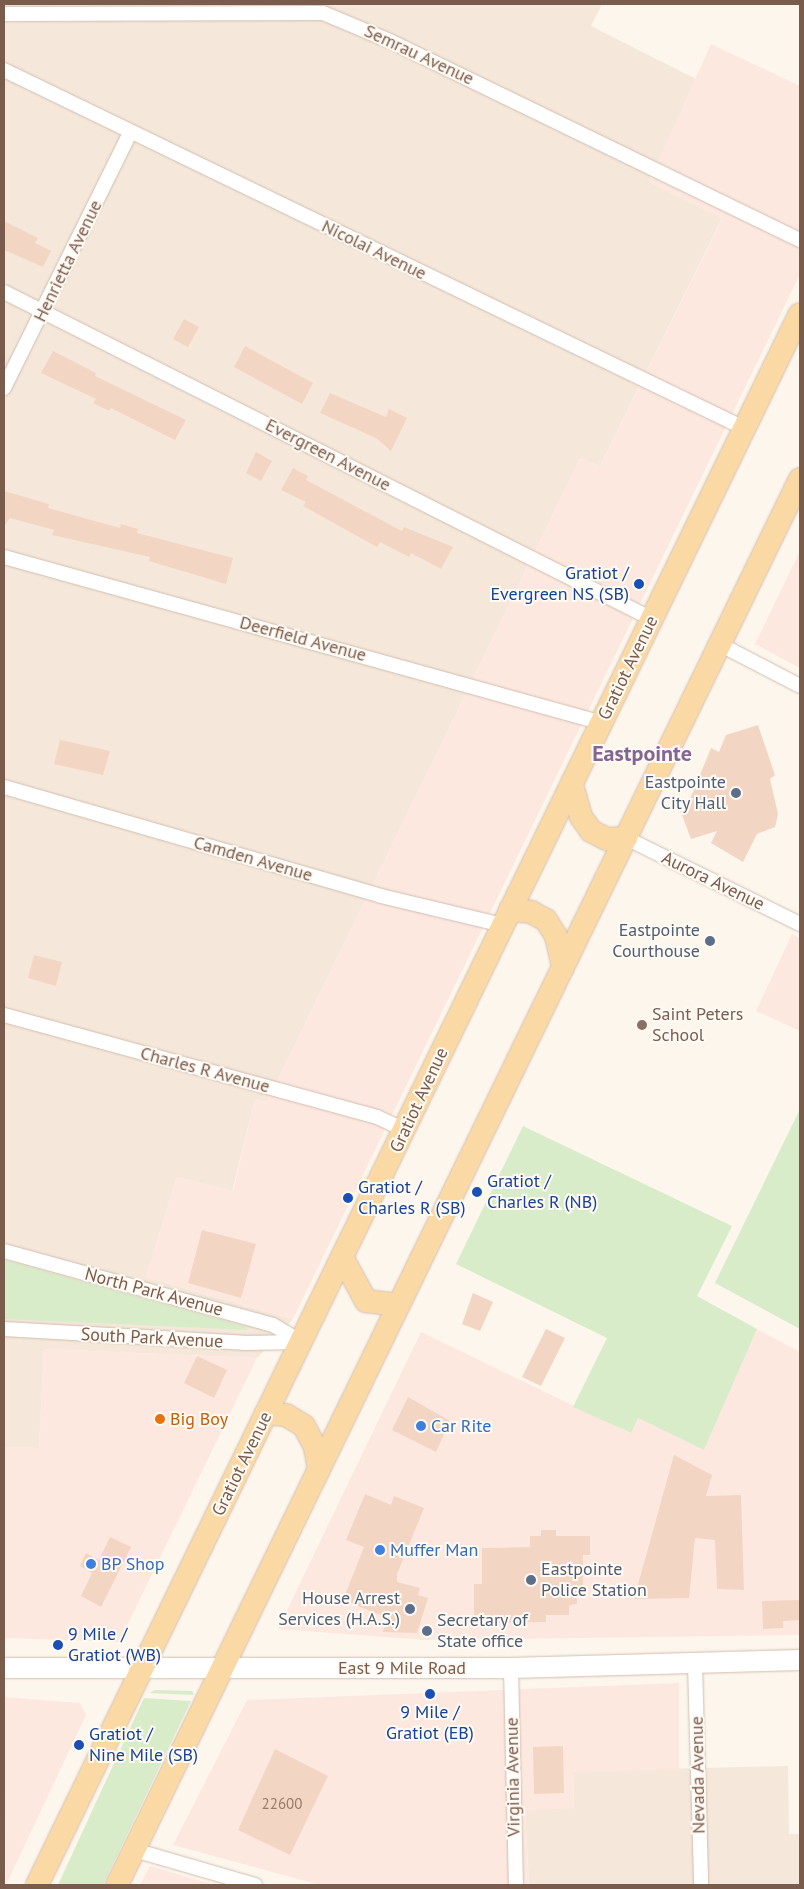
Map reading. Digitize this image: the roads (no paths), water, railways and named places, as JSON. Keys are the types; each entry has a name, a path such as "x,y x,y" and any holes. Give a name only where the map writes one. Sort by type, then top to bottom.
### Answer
{"main road":[{"name":"Gratiot Avenue","path":"37,1885 800,314"},
{"path":"117,1885 800,479"},
{"path":"572,785 581,817 591,831 607,839 626,838"},
{"path":"507,918 531,912 546,920 556,936 563,967"},
{"path":"342,1257 366,1301 399,1305"},
{"path":"266,1413 286,1415 304,1426 315,1447 319,1470"},
{"name":"East 9 Mile Road","path":"4,1668 511,1668 800,1660"}],"street":[{"name":"Semrau Avenue","path":"4,14 322,14 390,41 800,240"},
{"name":"Nicolai Avenue","path":"4,70 130,133 744,428"},
{"name":"Henrietta Avenue","path":"4,388 45,312 130,133"},
{"name":"Evergreen Avenue","path":"4,292 652,619"},
{"name":"Deerfield Avenue","path":"4,557 602,722"},
{"path":"719,644 800,686"},
{"name":"Camden Avenue","path":"4,787 381,896 507,918"},
{"name":"Aurora Avenue","path":"626,838 800,924"},
{"name":"Charles R Avenue","path":"4,1015 377,1117 405,1130"},
{"name":"North Park Avenue","path":"4,1251 273,1325 301,1342"},
{"name":"South Park Avenue","path":"4,1330 244,1343 301,1342"},
{"name":"Nevada Avenue","path":"695,1664 701,1885"},
{"name":"Virginia Avenue","path":"511,1668 516,1885"},
{"path":"134,1850 255,1885"}],"place":[{"name":"Gratiot / Evergreen NS (SB)","path":"639,584"},
{"name":"Eastpointe City Hall","path":"736,793"},
{"name":"Eastpointe Courthouse","path":"710,941"},
{"name":"Saint Peters School","path":"642,1025"},
{"name":"Gratiot / Charles R (NB)","path":"477,1192"},
{"name":"Gratiot / Charles R (SB)","path":"348,1198"},
{"name":"Big Boy","path":"160,1419"},
{"name":"Car Rite","path":"421,1426"},
{"name":"Muffer Man","path":"380,1550"},
{"name":"BP Shop","path":"91,1564"},
{"name":"Eastpointe Police Station","path":"531,1580"},
{"name":"House Arrest Services (H.A.S.)","path":"410,1609"},
{"name":"Secretary of State office","path":"427,1631"},
{"name":"9 Mile / Gratiot (WB)","path":"58,1645"},
{"name":"9 Mile / Gratiot (EB)","path":"430,1694"},
{"name":"Gratiot / Nine Mile (SB)","path":"79,1745"}],"district":[{"name":"Eastpointe","path":"642,754"}]}
